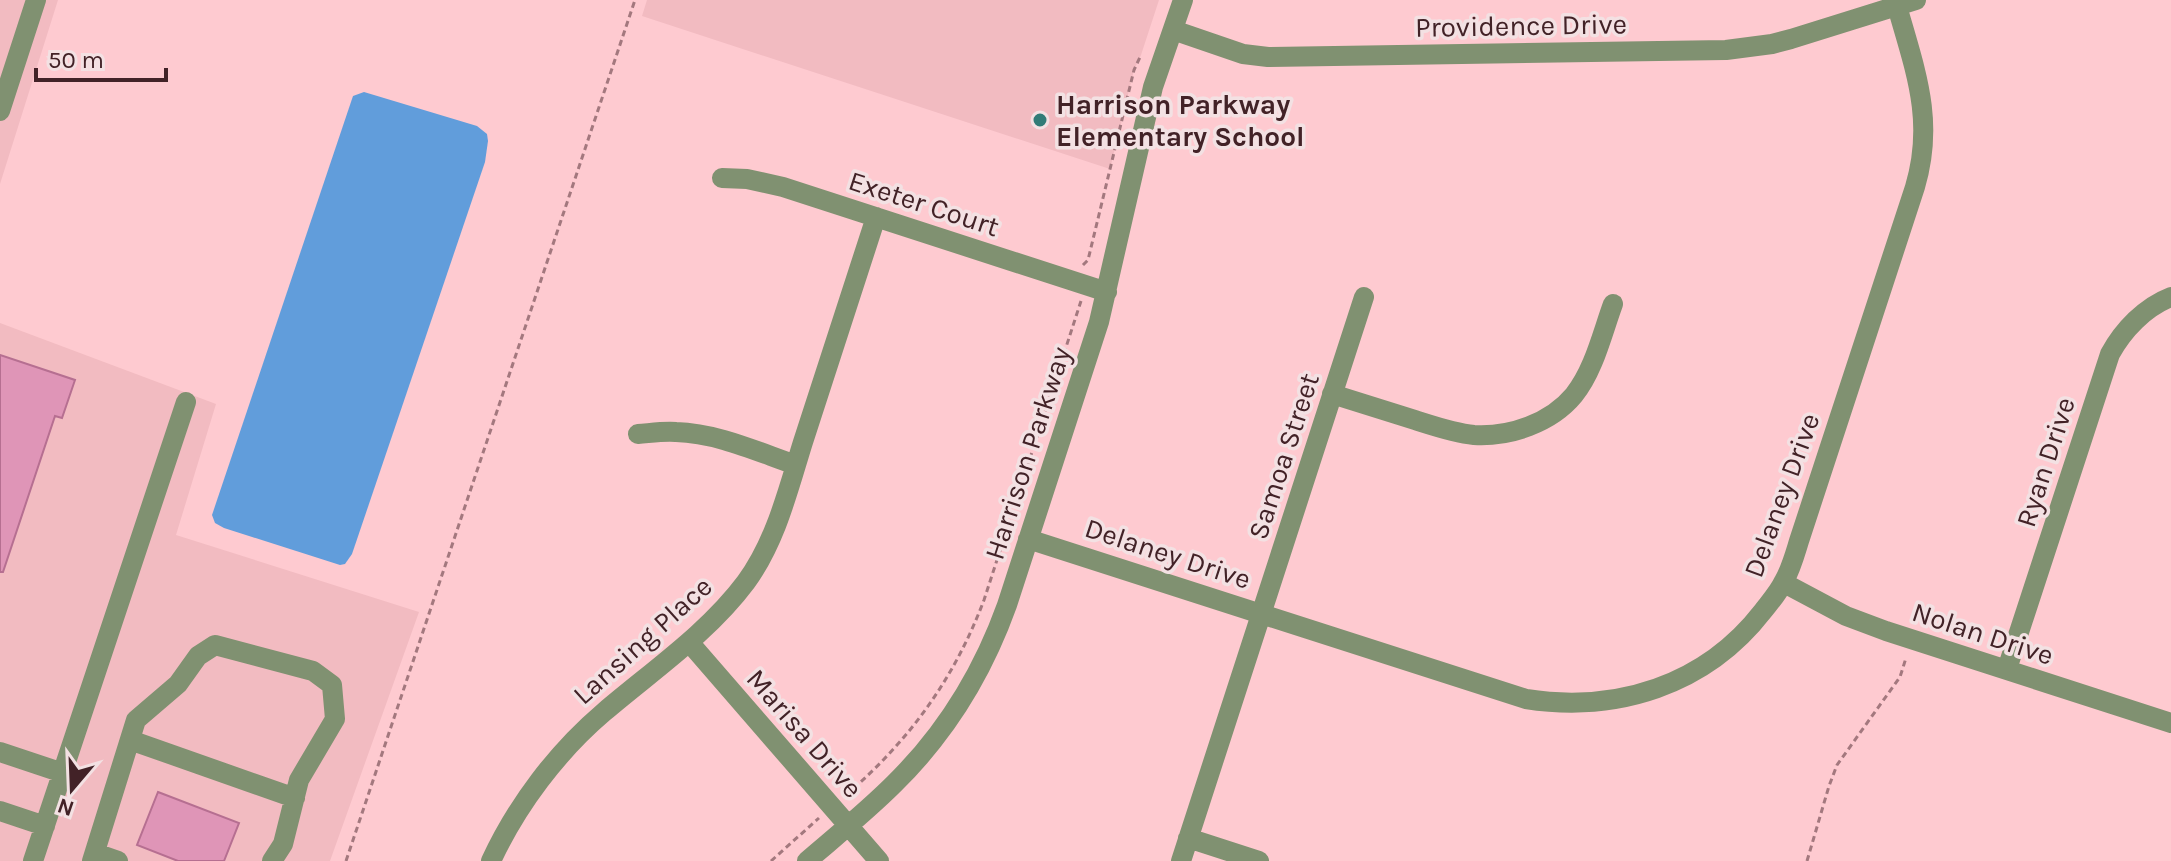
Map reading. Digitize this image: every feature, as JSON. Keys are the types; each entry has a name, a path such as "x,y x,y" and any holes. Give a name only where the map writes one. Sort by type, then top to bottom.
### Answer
{"street":[{"path":"0,111 36,0"},
{"name":"Harrison Parkway","path":"807,861 915,762 955,711 993,642 1091,347 1107,292 1153,87 1183,0"},
{"name":"Providence Drive","path":"1173,30 1256,56 1726,50 1772,44 1906,3"},
{"name":"Delaney Drive","path":"1028,539 1506,694 1548,702 1591,703 1637,696 1695,670 1737,640 1784,583 1920,169 1924,133 1922,100 1906,3"},
{"name":"Exeter Court","path":"722,178 766,182 1107,292"},
{"name":"Lansing Place","path":"491,861 519,811 553,764 601,714 689,642 725,607 759,563 780,515 876,217"},
{"name":"Samoa Street","path":"1181,861 1364,297"},
{"name":"Ryan Drive","path":"2007,669 2110,354 2120,336 2134,322 2171,297"},
{"path":"1332,394 1460,433 1489,435 1522,429 1543,420 1574,395 1589,369 1613,304"},
{"path":"33,861 186,402"},
{"path":"638,434 674,431 695,434 796,465"},
{"name":"Nolan Drive","path":"1784,583 1846,616 1912,640 2171,723"},
{"name":"Marisa Drive","path":"689,642 879,861"},
{"path":"118,861 93,857 136,720 178,684 198,656 215,645 313,671 332,685 335,719 299,780 283,844 272,861"},
{"path":"130,740 295,798"},
{"path":"0,752 63,773"},
{"path":"0,811 45,826"},
{"path":"1188,838 1259,861"}],"path":[{"path":"346,861 635,0"},
{"path":"771,861 876,769 920,718 952,670 973,629 1081,303 1083,266 1088,260 1134,70 1141,55"},
{"path":"1807,861 1837,765 1900,677 1912,640"}],"shaded area":[{"path":"0,0 58,0 0,184"},
{"name":"Harrison Parkway Elementary School","path":"647,0 1159,0 1134,70 1110,169 642,16"},
{"path":"0,323 216,404 176,535 419,612 330,861 0,861"}],"water":[{"path":"364,92 477,126 487,134 488,141 485,162 352,554 345,564 340,565 224,528 215,523 212,515 353,96"}],"building":[{"path":"0,355 75,380 62,418 55,416 3,572 0,572"},
{"path":"158,792 239,823 224,861 178,861 137,845"}],"place":[{"name":"Harrison Parkway Elementary School","path":"1040,120"}]}
